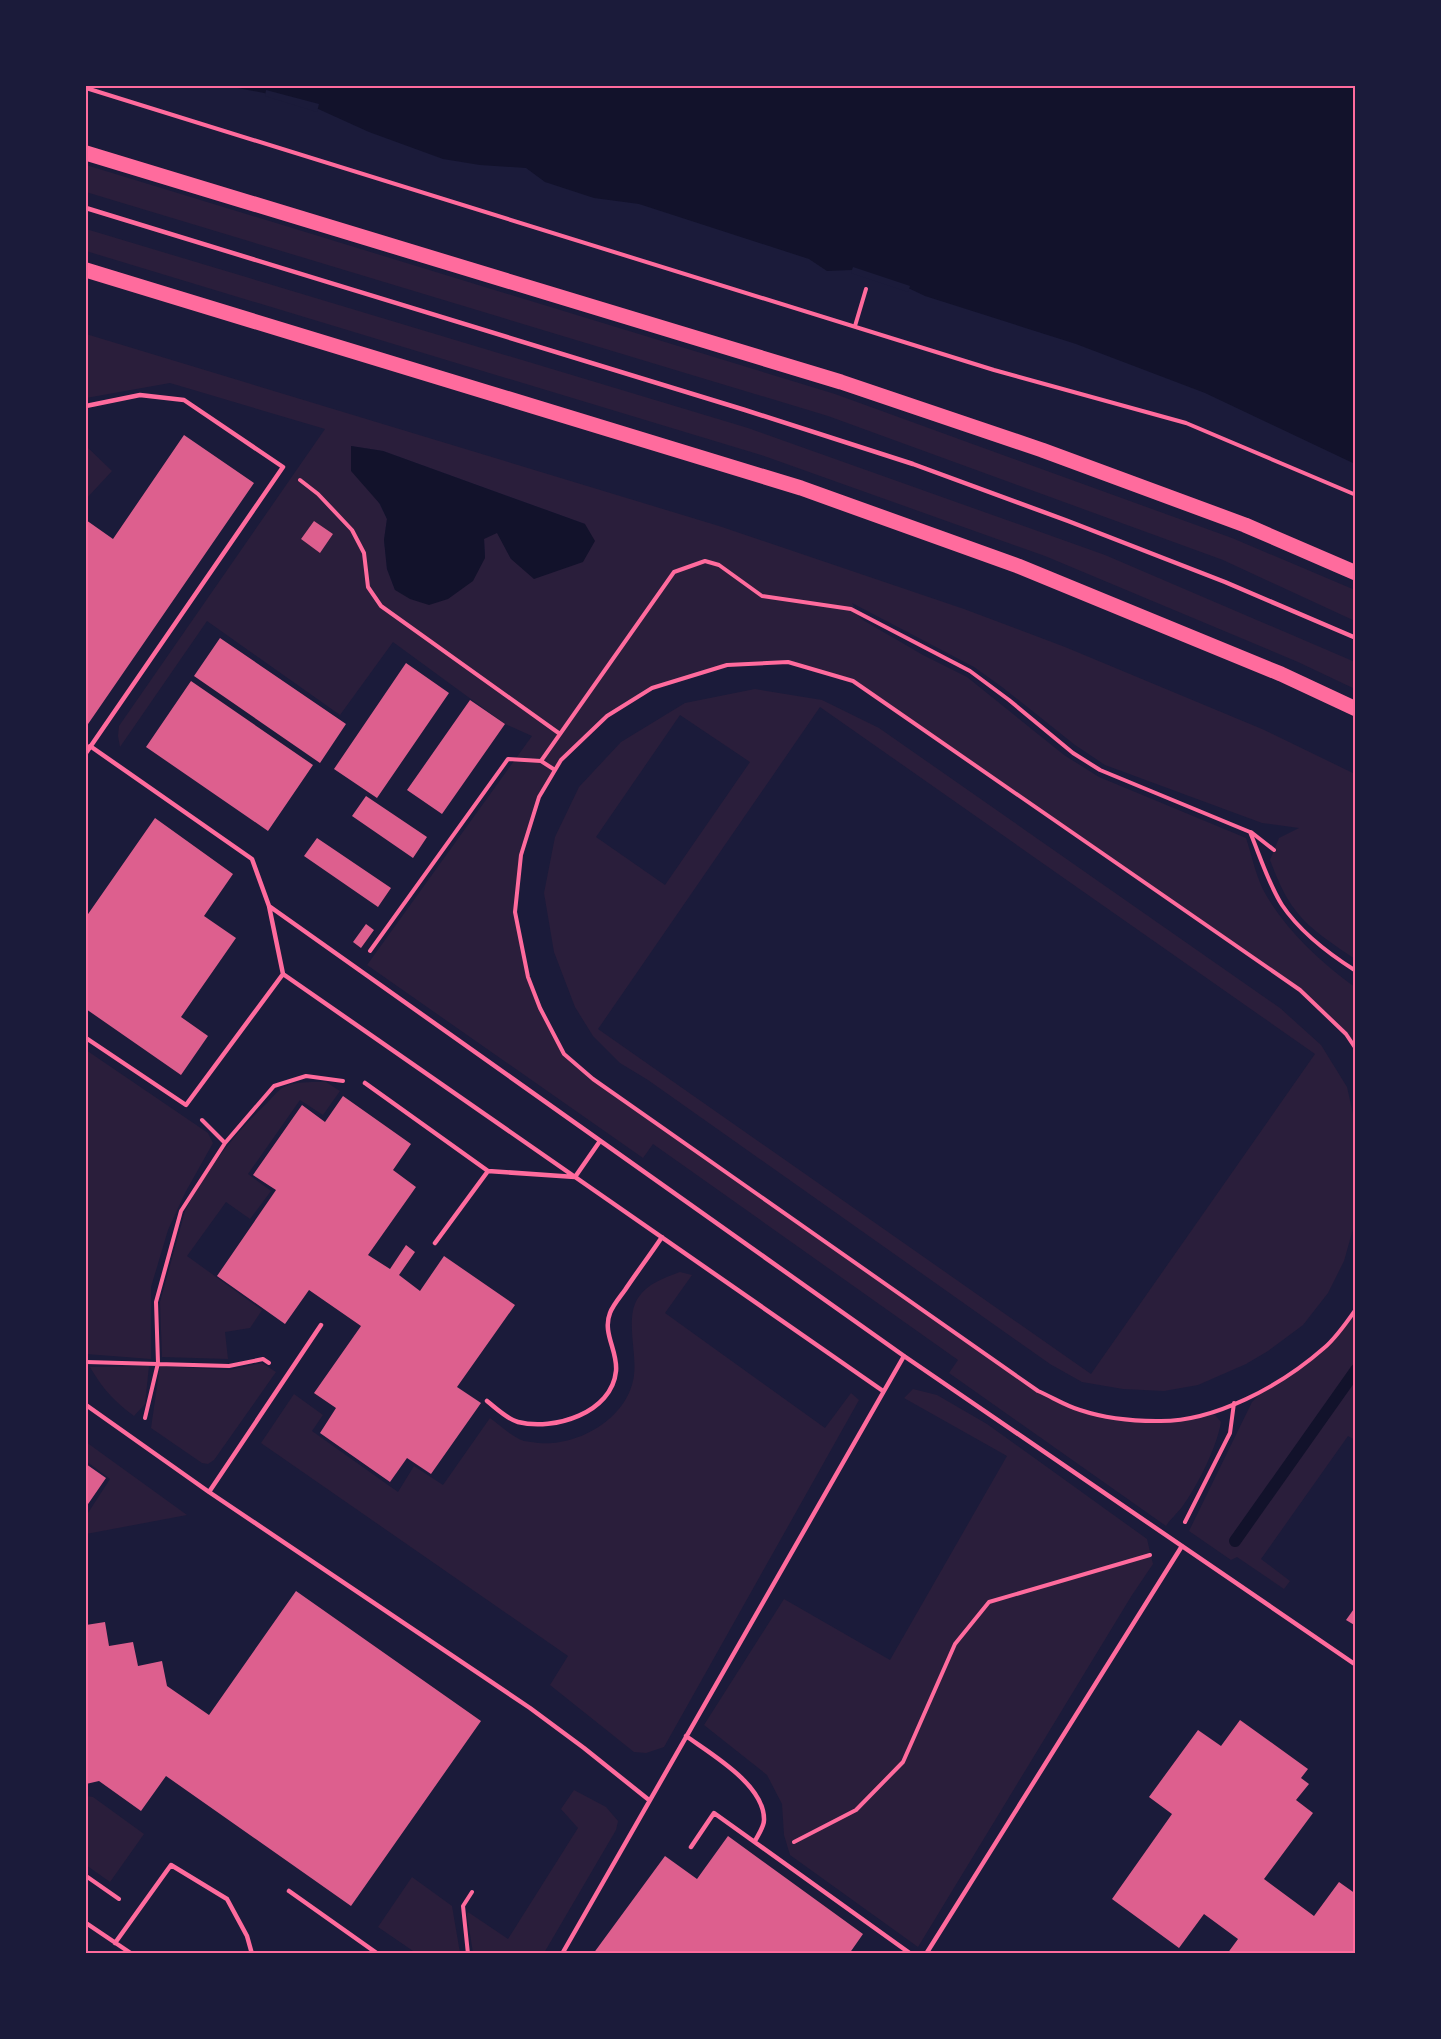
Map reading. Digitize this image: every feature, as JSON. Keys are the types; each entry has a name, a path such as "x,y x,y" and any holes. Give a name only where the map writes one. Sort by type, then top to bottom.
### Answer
{"main road":[{"path":"86,153 840,382 1053,454 1245,525 1356,573"},
{"path":"86,270 801,488 1018,566 1281,674 1356,709"}],"lane":[{"path":"86,208 913,464 1225,582 1356,638"},
{"path":"86,406 140,396 184,400 283,467 86,753"},
{"path":"90,746 252,859 269,906 283,974 883,1391"},
{"path":"269,906 904,1356 1356,1665"},
{"path":"86,1038 186,1105 283,974"},
{"path":"365,1083 488,1170 575,1177"},
{"path":"575,1177 600,1140"},
{"path":"435,1243 488,1170"},
{"path":"488,1401 516,1422 539,1424 557,1423 586,1412 602,1402 610,1392 616,1372 616,1357 608,1333 609,1314 662,1237"},
{"path":"209,1492 321,1325"},
{"path":"562,1953 904,1356"},
{"path":"86,1405 209,1492 530,1708 649,1800"},
{"path":"926,1953 1182,1546"},
{"path":"686,1736 741,1776 761,1803 765,1822 754,1841"},
{"path":"691,1847 714,1813 911,1953"},
{"path":"115,1942 171,1865 227,1899 247,1936 252,1953"},
{"path":"290,1891 378,1953"},
{"path":"86,1925 132,1953"}],"path":[{"path":"86,88 994,370 1186,423 1356,495"},
{"path":"855,326 866,289"},
{"path":"283,467 318,494 352,530 364,553 368,587 381,606 560,734"},
{"path":"541,761 675,572 705,561 719,565 762,596 851,609 970,671 1073,753 1100,770 1250,832 1274,850"},
{"path":"1356,1049 1346,1034 1300,990 853,681 788,662 727,665 716,668 652,688 607,716 561,760 539,797 521,855 515,912 528,977 540,1008 564,1054 593,1079 1038,1391 1079,1410 1125,1419 1157,1422 1210,1414 1287,1377 1326,1347 1356,1309"},
{"path":"358,969 508,759 541,761 555,770"},
{"path":"1250,832 1270,882 1283,906 1301,928 1356,971"},
{"path":"139,1442 158,1363 156,1302 181,1211 225,1143 274,1086 306,1076 365,1083"},
{"path":"186,1105 225,1143"},
{"path":"86,1362 228,1366 263,1359 288,1375"},
{"path":"772,1854 856,1810 903,1762 954,1644 989,1602 1182,1546 1184,1523 1230,1433 1234,1403"},
{"path":"86,1875 138,1911"},
{"path":"468,1953 463,1906 472,1892"}],"shaded area":[{"path":"227,86 1355,86 1355,464 1205,393 1076,344 925,296 906,287 852,270 827,271 809,259 639,204 594,198 545,182 526,168 480,165 443,159 369,132 316,108 264,93"},
{"path":"86,165 835,394 1232,538 1355,590 1355,621 1223,560 828,416 86,192"},
{"path":"86,229 748,428 1105,555 1355,662 1355,689 1298,662 1045,556 761,455 86,251"},
{"path":"86,334 719,526 964,609 1065,647 1262,729 1355,774 1355,959 1308,925 1288,899 1278,880 1270,860 1279,838 1299,828 1262,823 1105,765 1075,745 974,667 852,603 861,619 923,655 967,677 1064,755 1099,777 1246,838 1260,881 1274,908 1294,934 1330,968 1355,987 1355,1049 1346,1034 1300,990 853,681 788,662 727,665 652,688 607,716 561,760 539,797 521,855 515,912 528,977 540,1008 564,1054 593,1079 1038,1391 1079,1410 1125,1419 1157,1422 1215,1415 1221,1422 1207,1464 1190,1495 1166,1526 949,1373 958,1360 653,1144 643,1158 367,965 532,736 505,724 393,642 340,715 207,621 120,747 119,726 325,429 170,383 86,398","holes":["351,446 383,451 585,524 511,559 497,532 484,538 485,558 395,590 387,569 384,540 387,519","314,522 333,534 320,552 301,539"]},
{"path":"86,446 112,471 86,499"},
{"path":"351,446 383,451 585,524 595,541 583,562 534,579 511,559 497,533 484,539 485,558 473,581 448,599 429,605 410,599 395,590 387,569 384,540 387,519 380,504 351,471"},
{"path":"755,689 822,700 879,728 1280,1008 1321,1045 1347,1087 1355,1123 1355,1222 1344,1261 1328,1293 1303,1325 1246,1364 1198,1385 1164,1391 1123,1389 1082,1382 1050,1364 648,1080 620,1063 593,1036 575,1007 554,952 544,893 555,837 579,787 621,742 685,703","holes":["820,707 1315,1054 1091,1374 598,1029","680,715 750,762 665,885 596,837"]},
{"path":"86,1050 208,1133 213,1143 185,1193 168,1230 151,1287 151,1359 86,1354"},
{"path":"305,1082 326,1082 340,1091 323,1115 300,1100 248,1174 271,1191 250,1219 226,1202 187,1256 262,1310 250,1328 225,1332 228,1359 162,1357 160,1302 185,1211 193,1196 211,1167 232,1140 280,1090"},
{"path":"680,1272 692,1275 665,1313 825,1428 851,1393 859,1400 664,1747 646,1753 634,1752 550,1685 568,1656 261,1443 294,1394 323,1415 312,1431 398,1492 414,1466 443,1485 490,1418 511,1434 526,1441 553,1443 585,1435 612,1416 623,1404 630,1390 635,1366 632,1315 638,1298 651,1285"},
{"path":"1355,1309 1355,1440 1348,1436 1261,1559 1290,1581 1284,1589 1237,1557 1231,1560 1189,1531 1252,1402 1263,1391 1326,1347"},
{"path":"262,1363 276,1372 214,1460 208,1464 202,1463 151,1428 160,1366 229,1370"},
{"path":"149,1366 145,1404 134,1416 109,1394 90,1367"},
{"path":"913,1389 937,1395 987,1424 1147,1539 1153,1564 918,1947 790,1855 784,1835 782,1804 767,1775 704,1725 784,1599 890,1660 1007,1456 904,1398"},
{"path":"86,1442 187,1515 86,1534 86,1516 110,1479 86,1461"},
{"path":"574,1790 606,1807 618,1821 616,1830 544,1953 473,1953 468,1912 508,1939 578,1828 561,1809"},
{"path":"86,1796 93,1797 144,1834 110,1882 86,1865"},
{"path":"412,1877 452,1906 460,1953 416,1953 378,1927"}],"pier":[{"path":"266,90 319,104 317,112 265,96"},
{"path":"853,267 910,286 908,292 851,273"}],"building":[{"path":"184,435 254,483 86,727 86,520 113,539"},
{"path":"314,521 333,534 320,553 301,539"},
{"path":"220,638 346,724 320,763 194,676"},
{"path":"406,663 449,693 377,798 334,769"},
{"path":"191,681 313,765 268,831 146,747"},
{"path":"470,700 505,724 442,814 407,790"},
{"path":"366,796 427,837 413,858 352,816"},
{"path":"155,818 233,874 204,916 236,938 181,1017 208,1036 181,1075 86,1009 86,917"},
{"path":"317,838 391,888 378,907 304,856"},
{"path":"366,924 374,930 361,948 353,942"},
{"path":"343,1096 411,1144 393,1170 416,1187 368,1255 390,1269 406,1245 415,1252 399,1275 420,1291 444,1256 515,1305 457,1387 481,1403 431,1474 407,1458 390,1482 320,1433 336,1408 314,1393 361,1326 309,1290 285,1324 217,1276 276,1190 253,1175 302,1105 325,1122"},
{"path":"86,1464 106,1478 86,1507"},
{"path":"296,1591 481,1721 351,1906 166,1776 141,1811 99,1781 86,1784 86,1625 105,1622 109,1646 133,1642 138,1666 162,1661 167,1686 209,1715"},
{"path":"1356,1606 1356,1626 1346,1620"},
{"path":"1240,1720 1308,1769 1301,1778 1309,1784 1296,1800 1313,1813 1264,1879 1314,1916 1339,1882 1356,1894 1356,1954 1227,1954 1238,1939 1204,1914 1179,1948 1112,1899 1172,1814 1149,1797 1198,1730 1221,1746"},
{"path":"728,1836 863,1934 849,1954 593,1954 665,1856 697,1879"}],"waterway":[{"path":"1235,1541 1356,1370"}]}
